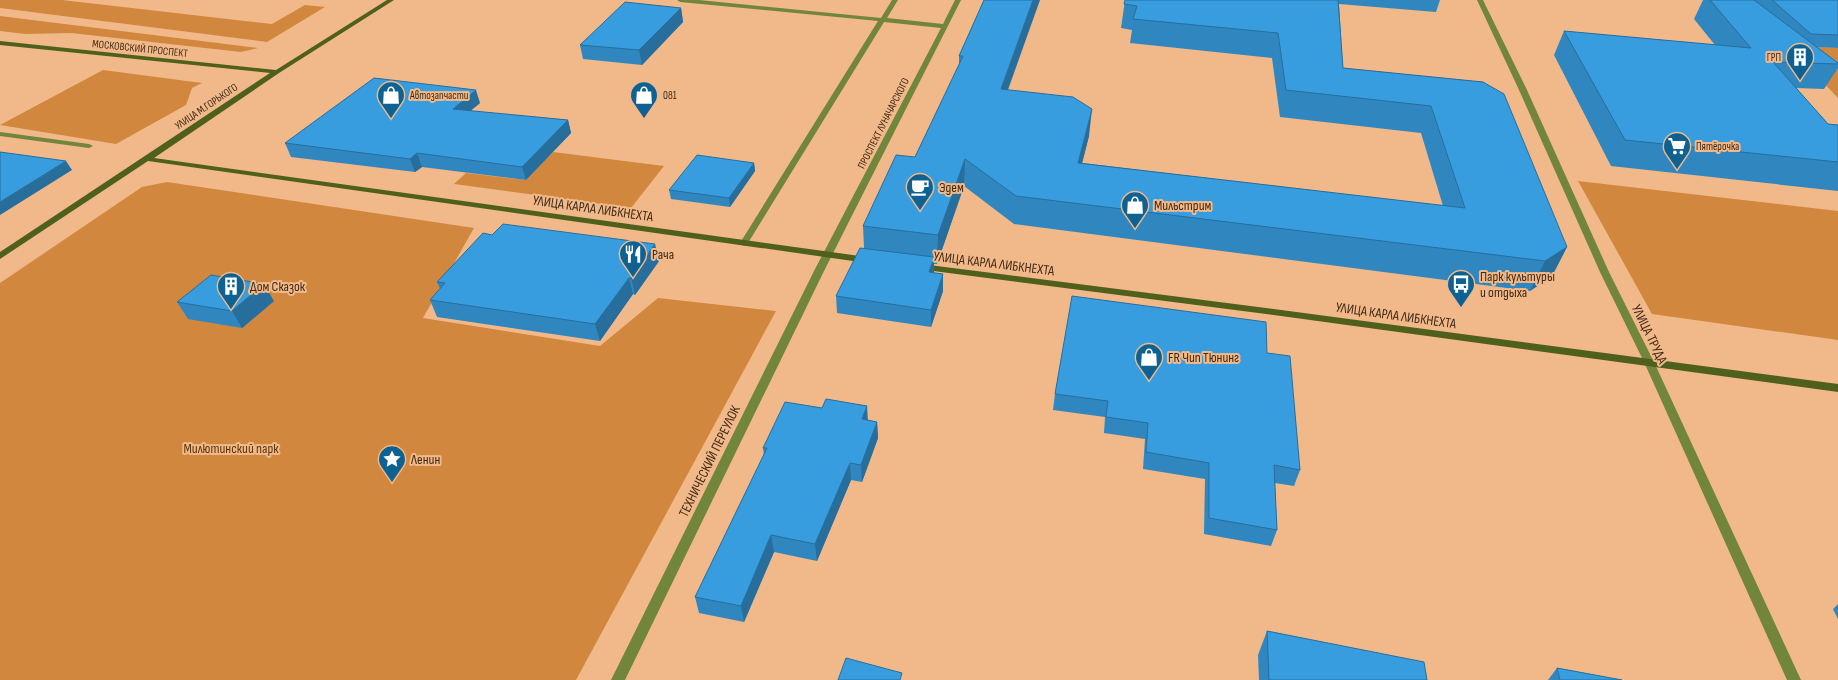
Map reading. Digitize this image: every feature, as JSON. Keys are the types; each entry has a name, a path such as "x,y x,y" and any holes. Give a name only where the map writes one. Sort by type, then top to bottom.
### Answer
{"main road":[{"name":"УЛИЦА М.ГОРЬКОГО","path":"0,256 277,72 391,0"},
{"name":"МОСКОВСКИЙ ПРОСПЕКТ","path":"0,43 277,72"},
{"name":"УЛИЦА КАРЛА ЛИБКНЕХТА","path":"147,159 876,261"},
{"name":"УЛИЦА КАРЛА ЛИБКНЕХТА","path":"914,266 1838,388"}],"street":[{"path":"680,0 944,26"},
{"path":"744,243 895,0"},
{"name":"ПРОСПЕКТ ЛУНАЧАРСКОГО","path":"827,255 958,0"},
{"name":"УЛИЦА ТРУДА","path":"1480,0 1504,46 1626,318 1649,362 1794,680"},
{"path":"0,134 89,146"},
{"name":"ТЕХНИЧЕСКИЙ ПЕРЕУЛОК","path":"618,680 827,255"}],"green space":[{"path":"0,0 62,0 272,24 305,5 325,7 267,42 0,8"},
{"path":"0,16 258,48 241,52 71,33 25,34 0,31"},
{"path":"1804,46 1838,48 1838,98 1791,49"},
{"path":"103,70 202,83 192,88 186,105 116,144 0,125"},
{"path":"553,152 664,166 631,208 454,184 466,173 526,180"},
{"path":"1578,181 1838,211 1838,340 1652,314"},
{"name":"Милютинский парк","path":"167,182 474,228 423,318 600,346 658,298 776,311 576,680 0,680 0,283 142,187"}],"building":[{"path":"984,0 1033,0 1001,89 1073,97 1092,109 1078,163 1465,208 1431,106 1286,90 1278,33 1133,19 1137,6 1124,4 1125,0 1338,0 1343,68 1483,82 1504,94 1567,247 1545,261 1016,196 965,159 938,235 863,226 896,155 915,157 963,56 959,56"},
{"path":"1710,0 1754,0 1838,63 1773,62 1828,124 1838,125 1838,162 1625,140 1564,31 1751,48"},
{"path":"1772,0 1838,0 1838,35 1811,34"},
{"path":"625,2 681,8 639,50 580,45"},
{"path":"374,78 476,90 453,109 568,120 522,167 417,153 410,159 285,143"},
{"path":"0,152 66,161 0,202"},
{"path":"697,155 754,163 729,198 669,190"},
{"path":"503,224 655,244 595,324 430,300 445,283 437,282 483,233 492,235"},
{"path":"860,248 934,257 929,272 943,274 931,310 836,296"},
{"path":"211,275 264,284 232,311 177,302"},
{"path":"1072,296 1266,322 1267,353 1290,356 1300,470 1274,465 1277,530 1209,518 1209,463 1146,452 1148,423 1106,417 1108,401 1055,394"},
{"path":"826,399 867,406 862,419 877,422 861,465 850,463 815,544 771,535 741,606 695,597 767,448 763,448 785,402 822,408"},
{"path":"1267,631 1424,662 1427,680 1269,680"},
{"path":"846,658 902,673 900,680 838,680"},
{"path":"1557,668 1622,680 1560,680"}],"place":[{"name":"ГРП","path":"1800,81"},
{"name":"Автозапчасти","path":"391,119"},
{"name":"081","path":"644,119"},
{"name":"Пятёрочка","path":"1677,170"},
{"name":"Эдем","path":"920,211"},
{"name":"Мильстрим","path":"1135,229"},
{"name":"Рача","path":"633,278"},
{"name":"Парк культуры и отдыха","path":"1461,308"},
{"name":"Дом Сказок","path":"231,310"},
{"name":"FR Чип Тюнинг","path":"1149,381"},
{"name":"Ленин","path":"392,483"}]}
